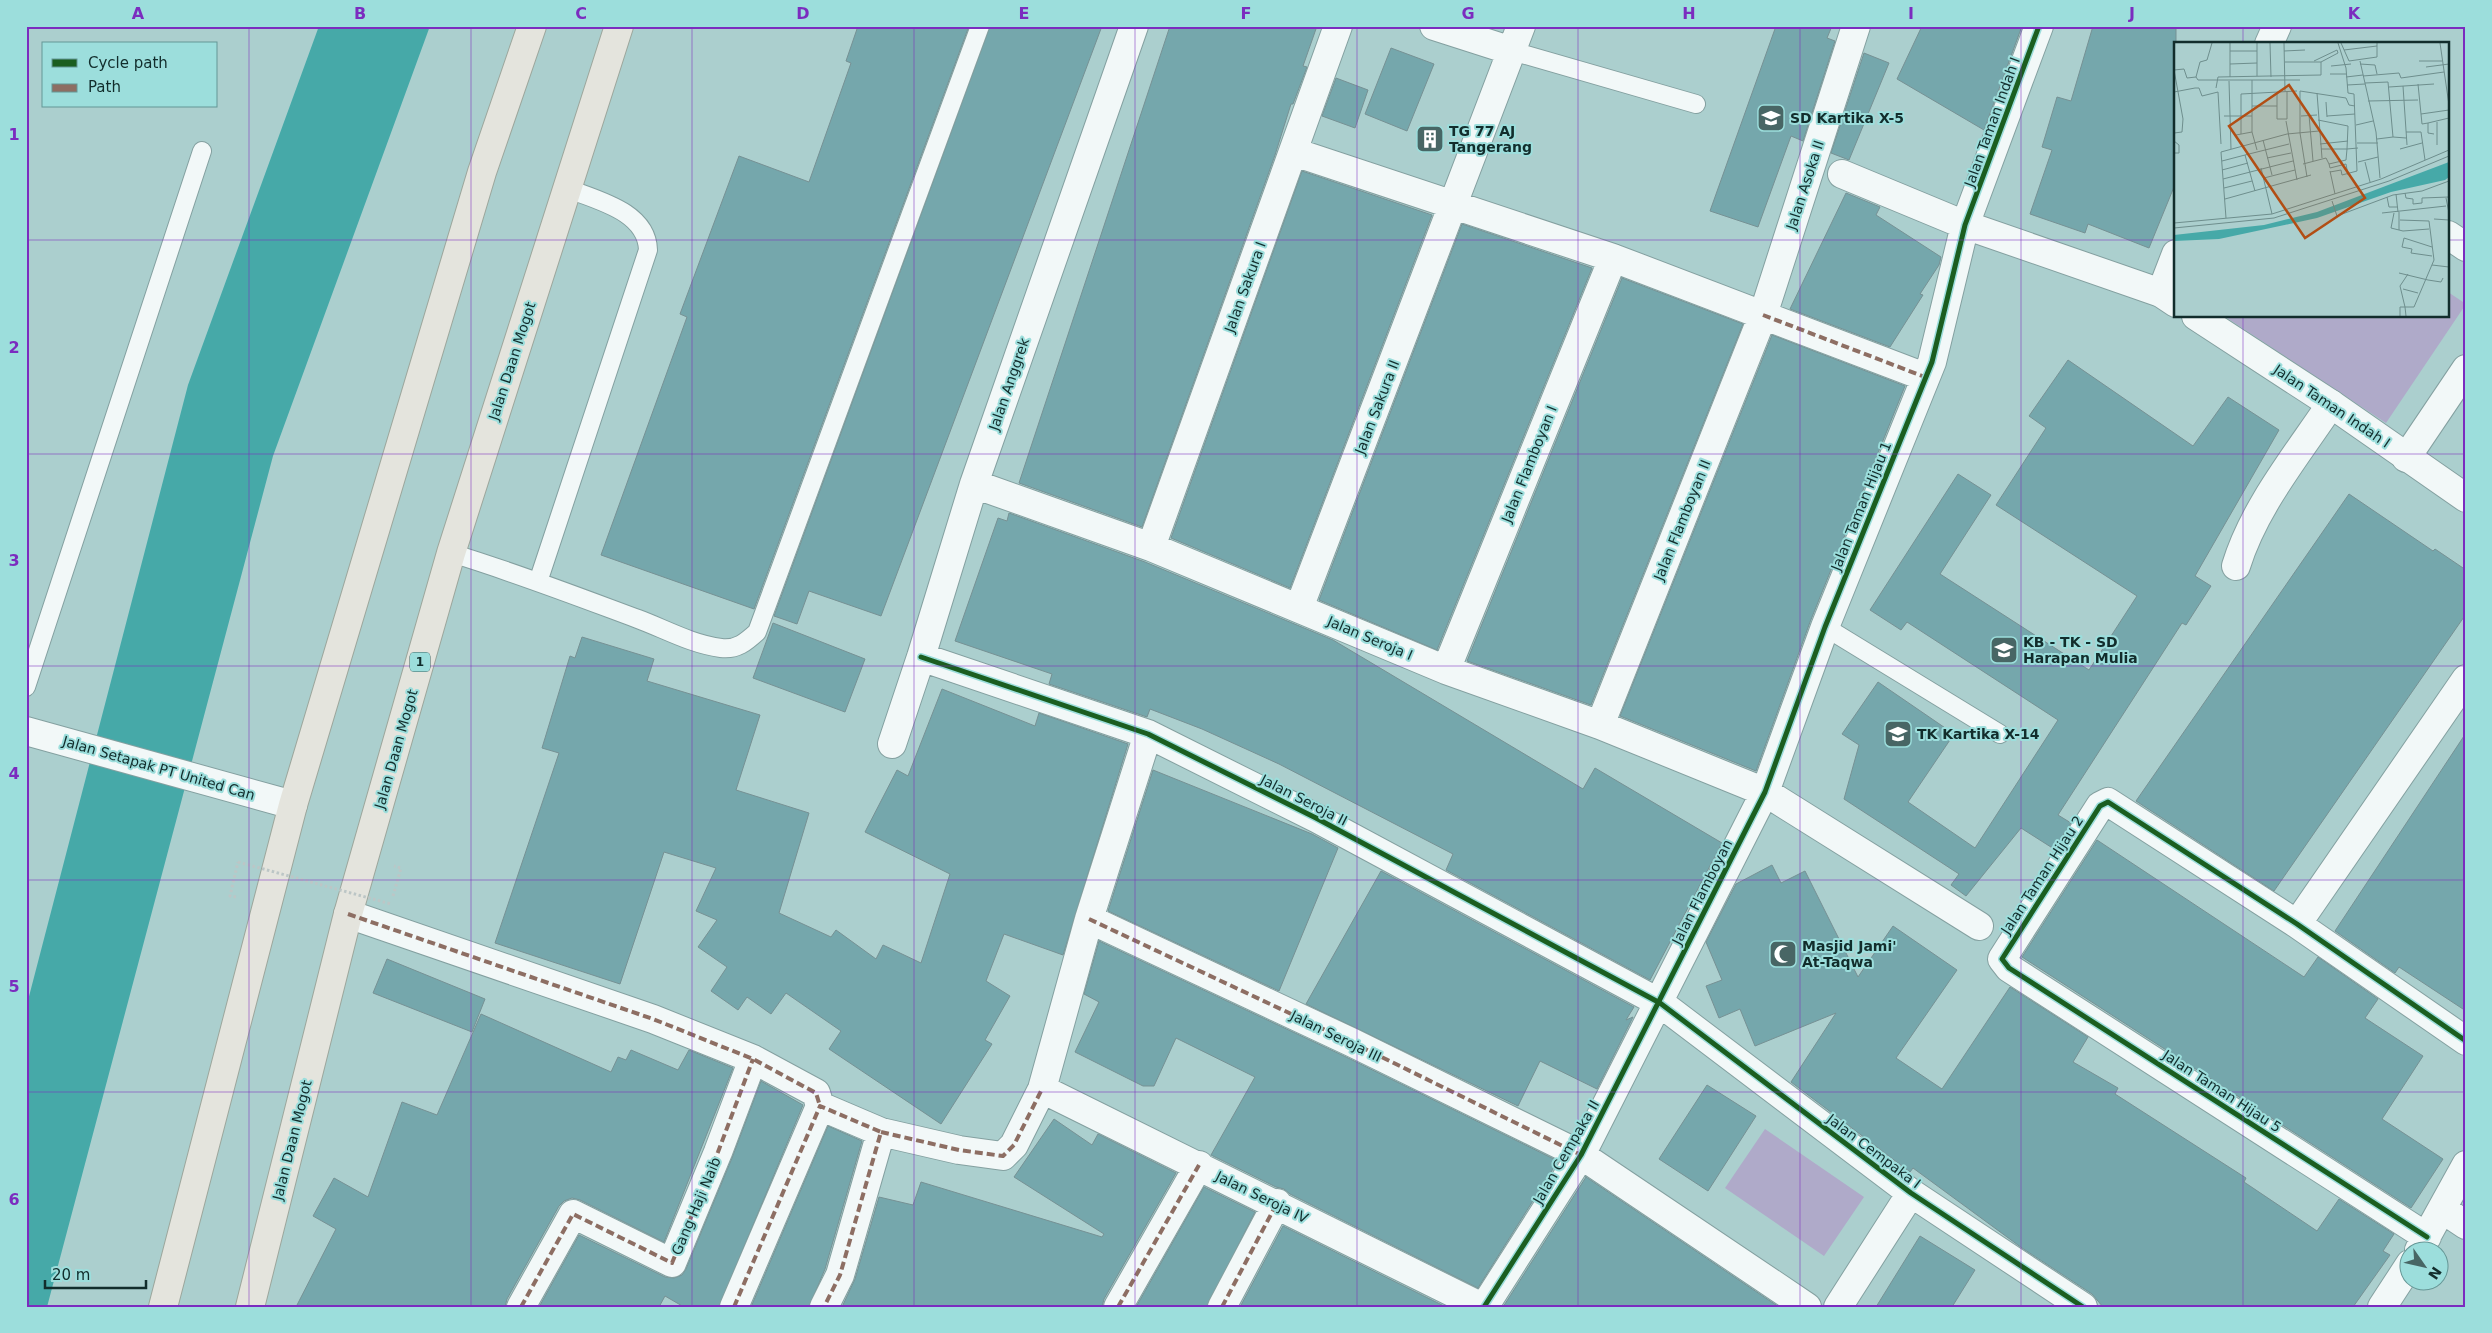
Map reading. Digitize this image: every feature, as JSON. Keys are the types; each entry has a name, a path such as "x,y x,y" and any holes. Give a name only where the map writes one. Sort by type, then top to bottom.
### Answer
{"highway":[{"path":"163,1307 281,802 482,172 532,26"},
{"name":"Jalan Daan Mogot","path":"256,1304 348,914 451,553 619,26"}],"street":[{"name":"Jalan Anggrek","path":"892,744 974,484 1134,26"},
{"name":"Jalan Sakura I","path":"1151,547 1338,26"},
{"path":"1434,26 1516,39"},
{"name":"Jalan Asoka II","path":"1763,315 1856,26"},
{"name":"Jalan Taman Indah I","path":"1965,225 2039,26"},
{"path":"2269,42 2277,26"},
{"name":"Jalan Sakura II","path":"1299,608 1454,206 1516,39"},
{"path":"1294,152 1613,258 1925,377"},
{"path":"1842,174 1965,225 2168,298 2174,265"},
{"name":"Jalan Taman Hijau 1","path":"1765,792 1825,627 1935,354 1965,225"},
{"path":"2450,236 2466,247"},
{"name":"Jalan Flamboyan I","path":"1446,670 1613,258"},
{"name":"Jalan Flamboyan II","path":"1600,725 1763,315"},
{"name":"Jalan Taman Indah I","path":"2199,318 2331,404 2466,498"},
{"path":"2406,458 2466,369"},
{"path":"2236,566 2244,541 2261,511 2331,404"},
{"name":"Jalan Seroja I","path":"974,484 1151,547 1446,670 1600,725 1765,792 1979,926"},
{"name":"Jalan Seroja II","path":"921,657 1148,734 1301,810 1660,1003"},
{"path":"2466,680 2297,924 2466,1041"},
{"name":"Jalan Setapak PT United Can","path":"26,731 281,802"},
{"path":"820,1106 881,1132 959,1150 1003,1156 1014,1145 1042,1089 1089,919 1148,734"},
{"name":"Jalan Flamboyan","path":"1660,1003 1765,792"},
{"name":"Jalan Taman Hijau 2","path":"2005,964 2002,959 2003,954 2100,806 2108,802 2297,924"},
{"path":"348,914 653,1019 752,1058 816,1093 820,1106 734,1307"},
{"name":"Jalan Seroja III","path":"1089,919 1351,1042 1581,1155"},
{"name":"Jalan Taman Hijau 5","path":"2005,964 2417,1240"},
{"name":"Jalan Cempaka II","path":"1483,1307 1581,1155 1660,1003"},
{"name":"Jalan Cempaka I","path":"1660,1003 1911,1193 2083,1307"},
{"name":"Gang Haji Naib","path":"522,1306 573,1214 672,1263 718,1152 752,1058"},
{"name":"Jalan Seroja IV","path":"1042,1089 1483,1307"},
{"path":"824,1307 840,1275 881,1132"},
{"name":"Jalan Cempaka II","path":"1581,1155 1807,1307"},
{"path":"2425,1240 2466,1165"},
{"path":"1118,1307 1199,1166"},
{"path":"1838,1307 1911,1193"},
{"path":"1222,1307 1277,1204"},
{"path":"2442,1209 2466,1225"},
{"path":"2382,1307 2400,1279"}],"lane":[{"path":"451,553 538,582 654,625 681,638 722,648 740,646 757,632 980,26"},
{"path":"1516,39 1696,104"},
{"path":"26,687 202,151"},
{"path":"538,582 648,250 648,239 640,225 623,212 566,188"},
{"path":"1825,627 2000,734"}],"path":[{"path":"238,862 391,904"}],"shaded area":[{"path":"2450,293 2466,304 2386,423 2227,318 2450,318"},
{"path":"1765,1129 1864,1197 1824,1256 1725,1188"}],"water":[{"path":"319,26 430,26 273,456 47,1307 26,1307 26,1008 188,385"}],"building":[{"path":"858,26 969,26 754,609 601,555 687,317 680,314 739,156 809,182 851,63 846,61"},
{"path":"990,26 1102,26 881,616 809,591 797,624 774,616"},
{"path":"1170,26 1317,26 1303,66 1307,67 1293,104 1291,104 1275,155 1142,527 1019,483"},
{"name":"SD Kartika X-5","path":"1776,26 1832,26 1827,38 1835,41 1803,141 1791,136 1758,227 1710,211"},
{"path":"1922,26 2022,26 1984,130 1897,79"},
{"path":"2093,26 2176,26 2176,42 2174,42 2174,187 2149,248 2088,224 2085,233 2030,214 2052,150 2042,147 2057,97 2071,101"},
{"path":"1391,48 1434,64 1407,131 1365,114"},
{"path":"1864,53 1889,63 1849,160 1831,153"},
{"path":"1336,78 1368,90 1355,128 1322,116"},
{"path":"1302,171 1432,215 1290,588 1171,538"},
{"path":"1846,193 1880,207 1876,215 1941,257 1939,265 1920,294 1923,295 1890,347 1790,309"},
{"path":"1462,224 1592,268 1437,650 1319,600"},
{"path":"1622,278 1743,324 1591,705 1467,661"},
{"path":"1772,335 1905,386 1810,622 1756,771 1620,716"},
{"path":"2068,360 2193,446 2228,397 2279,430 2195,576 2211,586 2186,625 2182,623 2058,815 2071,823 2054,849 2021,828 1966,896 1951,885 1959,874 1844,799 1859,745 1842,734 1878,682 1954,734 1908,802 1975,848 2058,720 1907,622 1901,630 1870,610 1958,474 1991,495 1940,574 2089,670 2137,596 1996,505 2046,428 2029,416"},
{"path":"2349,494 2433,551 2435,549 2466,570 2466,614 2274,891 2136,801"},
{"path":"1009,513 1145,562 1333,640 1583,789 1595,768 1722,843 1650,980 1446,870 1453,854 1279,764 1202,729 1150,709 1147,717 1049,684 1052,674 955,641 998,518 1007,521"},
{"path":"773,623 865,659 845,712 753,678"},
{"path":"582,637 654,659 647,681 760,715 736,790 809,813 779,913 831,937 836,930 876,959 883,945 921,963 950,874 865,832 897,770 908,776 942,689 1035,726 1039,713 1128,744 1063,955 1004,934 986,981 1010,996 985,1040 992,1044 941,1124 829,1049 841,1031 786,993 771,1014 747,997 738,1010 711,991 727,967 698,947 717,920 696,911 716,868 664,852 620,984 495,943 559,753 542,748 570,656 575,658"},
{"path":"2466,733 2466,1011 2399,967 2395,973 2335,931"},
{"path":"1153,770 1312,834 1338,848 1279,991 1108,911"},
{"path":"2097,840 2304,977 2318,957 2378,999 2365,1018 2423,1056 2382,1119 2443,1159 2411,1208 2022,957"},
{"path":"1772,865 1781,883 1805,871 1858,977 1893,926 1957,970 1896,1058 1942,1089 2010,987 2088,1037 2073,1062 2118,1088 2115,1094 2246,1178 2244,1182 2317,1231 2339,1199 2394,1234 2383,1251 2390,1255 2353,1307 2103,1307 2092,1294 2022,1248 1913,1168 1910,1172 1791,1082 1836,1013 1755,1046 1740,1009 1719,1018 1706,986 1722,980 1706,942 1736,884"},
{"path":"1381,871 1634,1007 1626,1020 1633,1017 1597,1089 1540,1061 1518,1106 1306,1004"},
{"path":"1099,941 1344,1056 1558,1161 1478,1288 1290,1194 1284,1189 1276,1187 1211,1155 1255,1077 1176,1038 1154,1086 1143,1086 1075,1052 1099,1002 1084,994"},
{"path":"387,959 485,999 472,1032 373,993"},
{"path":"481,1014 611,1072 618,1057 626,1060 631,1050 678,1070 689,1050 733,1068 664,1242 580,1200 572,1198 564,1201 559,1206 507,1299 505,1307 296,1307 336,1229 313,1216 334,1178 368,1197 402,1102 437,1115"},
{"path":"761,1081 803,1105 719,1307 684,1307 665,1296 659,1307 539,1307 579,1235 665,1277 674,1278 682,1275 732,1158"},
{"path":"1707,1085 1756,1116 1708,1191 1659,1159"},
{"path":"1054,1119 1092,1145 1098,1134 1176,1173 1104,1299 1102,1307 842,1307 855,1279 879,1197 913,1205 921,1182 1102,1237 1104,1234 1014,1177"},
{"path":"828,1126 862,1141 825,1269 809,1307 751,1307"},
{"path":"1586,1177 1779,1307 1503,1307"},
{"path":"1204,1187 1255,1212 1207,1307 1136,1307"},
{"path":"1283,1226 1446,1307 1240,1307"},
{"path":"1920,1236 1975,1270 1952,1307 1876,1307"}],"marked path":[{"path":"1763,315 1925,377"},
{"path":"348,914 653,1019 753,1059 816,1093 820,1106"},
{"path":"1089,919 1351,1042 1581,1155"},
{"path":"521,1307 573,1214 672,1263 718,1152 753,1059"},
{"path":"881,1132 959,1150 1003,1156 1014,1145 1042,1089"},
{"path":"734,1307 820,1106 881,1132 840,1275 824,1307"},
{"path":"1118,1307 1199,1165"},
{"path":"1222,1307 1277,1203"}],"cycle path":[{"path":"1484,1307 1581,1155 1765,792 1825,627 1932,362 1965,225 2039,26"},
{"path":"921,657 1148,734 1316,818 1660,1003 1911,1193 2083,1307"},
{"path":"2427,1237 2009,968 2002,959 2100,806 2108,802 2297,924 2466,1041"}],"place":[{"name":"SD Kartika X-5","path":"1771,118"},
{"name":"TG 77 AJ Tangerang","path":"1430,139"},
{"name":"KB - TK - SD Harapan Mulia","path":"2004,650"},
{"name":"TK Kartika X-14","path":"1898,734"},
{"name":"Masjid Jami' At-Taqwa","path":"1783,954"}]}
